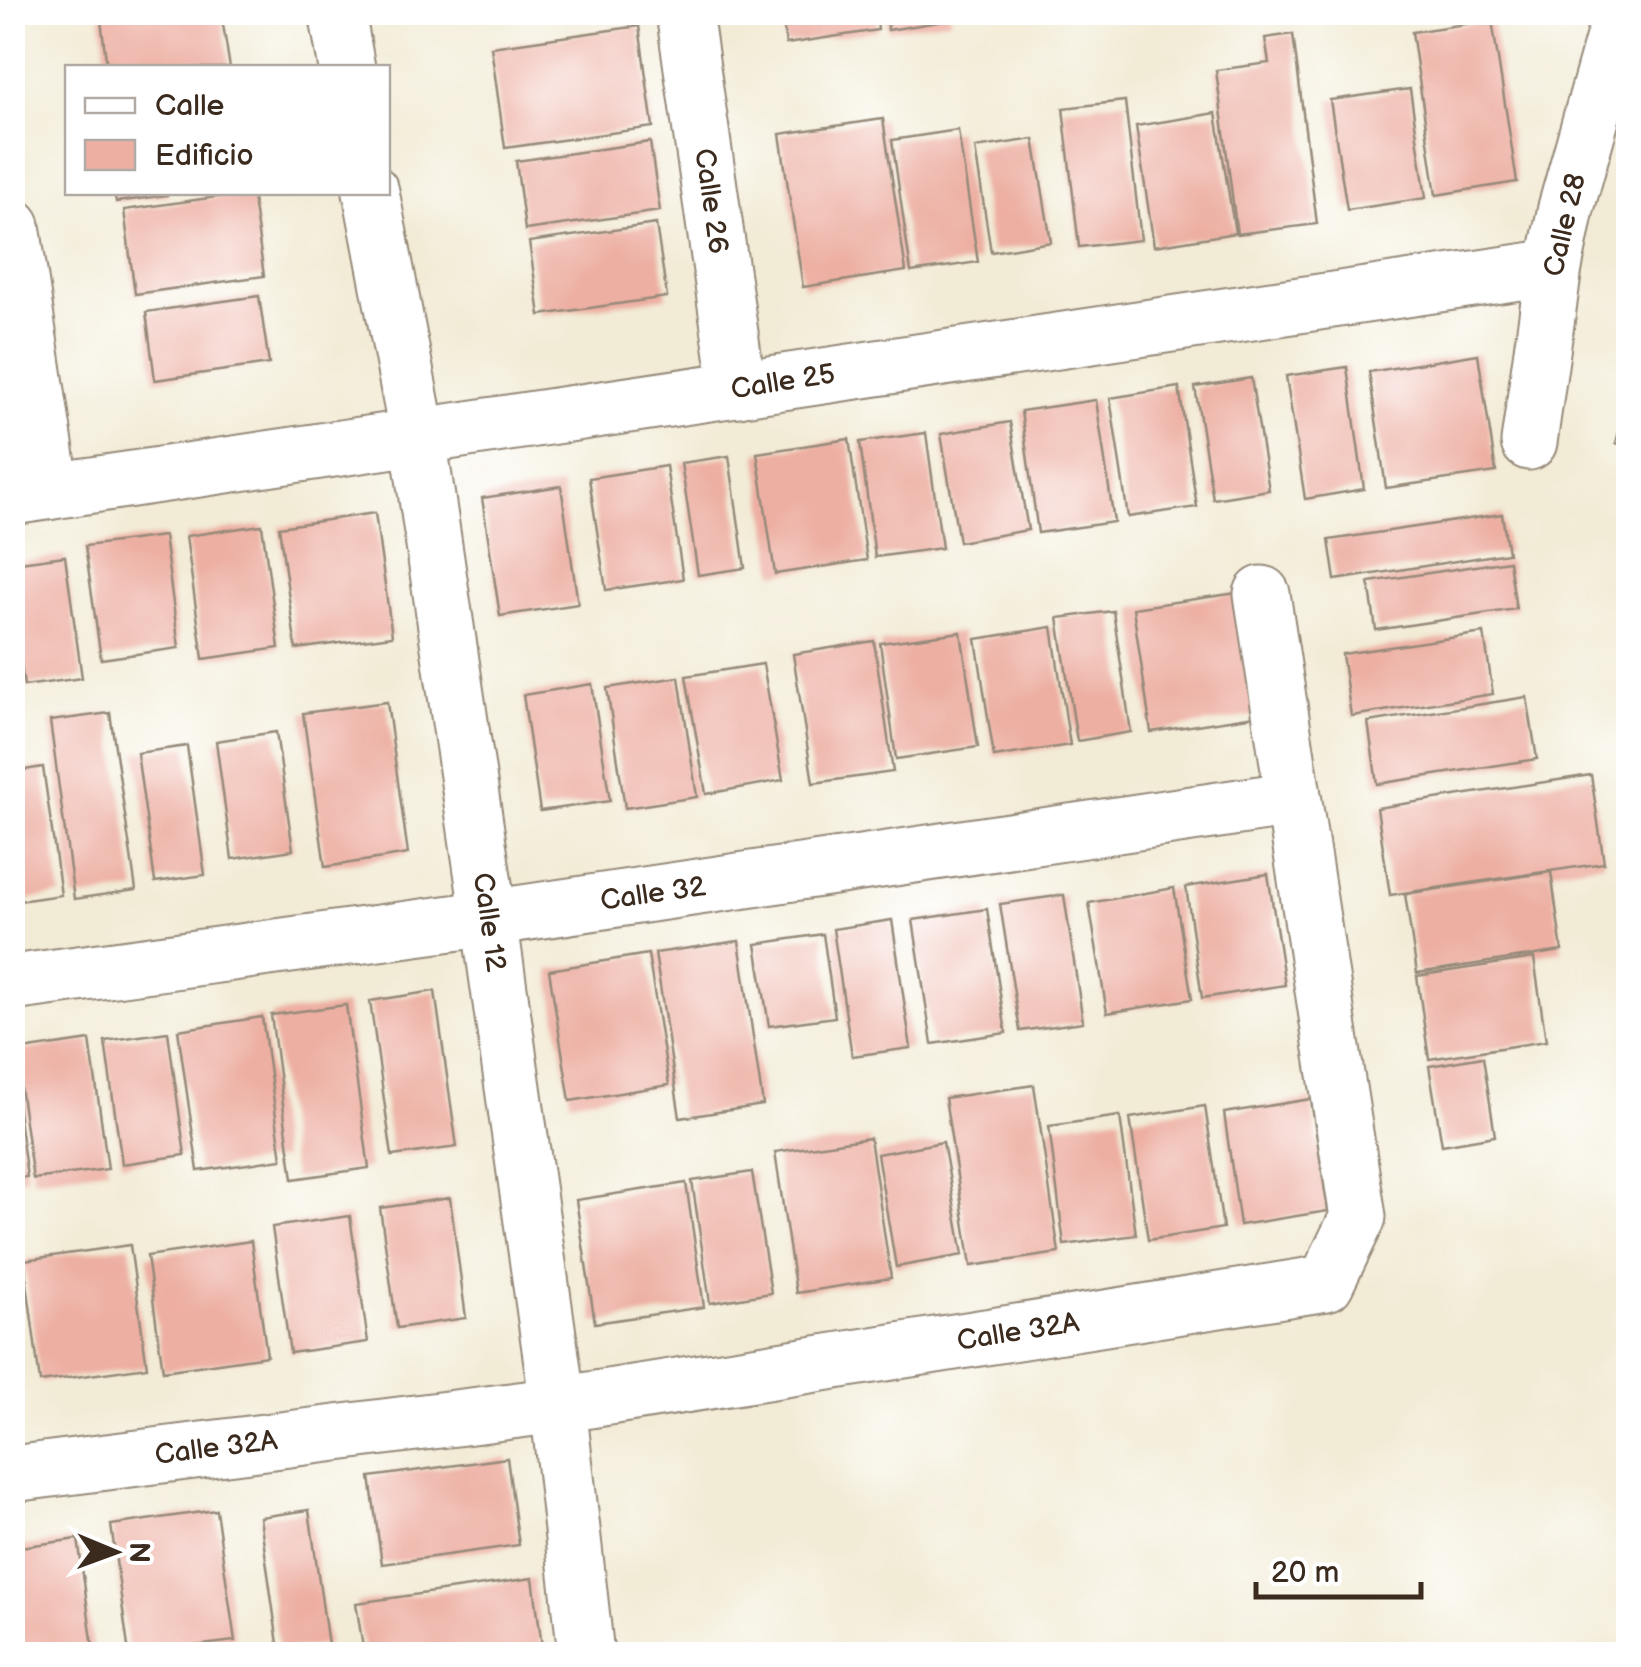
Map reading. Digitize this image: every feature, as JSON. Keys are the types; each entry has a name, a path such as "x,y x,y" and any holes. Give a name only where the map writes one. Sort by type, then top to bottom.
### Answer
{"street":[{"path":"337,12 347,65"},
{"name":"Calle 26","path":"684,12 738,388"},
{"name":"Calle 28","path":"1529,442 1566,208 1621,12"},
{"name":"Calle 12","path":"372,195 418,437 489,918 558,1404 586,1654"},
{"path":"12,226 32,494"},
{"name":"Calle 25","path":"32,494 1554,267"},
{"name":"Calle 32A","path":"12,1474 558,1404 1326,1283 1358,1217 1262,594"},
{"name":"Calle 32","path":"12,984 1293,799"}],"building":[{"path":"100,12 221,12 230,65 107,65"},
{"path":"782,12 876,12 878,30 786,44"},
{"path":"885,12 950,12 951,20 888,30"},
{"path":"1492,20 1517,182 1436,195 1412,32"},
{"path":"639,26 653,127 505,148 491,47"},
{"path":"1293,34 1317,224 1237,234 1216,70 1269,63 1265,38"},
{"path":"1410,89 1426,198 1347,210 1330,100"},
{"path":"1125,101 1141,240 1079,247 1063,108"},
{"path":"1216,113 1235,233 1154,246 1136,126"},
{"path":"883,119 906,271 803,287 780,134"},
{"path":"958,130 978,262 911,272 892,140"},
{"path":"1034,139 1051,242 991,252 975,148"},
{"path":"650,142 660,211 525,230 516,161"},
{"path":"115,195 168,195 116,202"},
{"path":"252,195 264,276 135,294 124,210"},
{"path":"656,224 667,297 540,315 529,242"},
{"path":"259,296 269,364 155,380 146,312"},
{"path":"1478,354 1496,472 1386,488 1369,372"},
{"path":"1347,367 1364,489 1305,499 1286,376"},
{"path":"1251,378 1269,490 1213,499 1195,387"},
{"path":"1179,387 1197,507 1128,517 1110,398"},
{"path":"1096,400 1114,522 1038,533 1021,411"},
{"path":"1628,402 1628,447 1616,443"},
{"path":"1010,422 1028,530 959,542 941,434"},
{"path":"926,433 942,548 875,557 860,442"},
{"path":"849,439 867,560 775,574 757,453"},
{"path":"729,456 745,568 698,575 681,463"},
{"path":"666,466 683,579 606,590 589,478"},
{"path":"561,486 578,604 500,616 482,498"},
{"path":"375,513 392,636 296,649 279,527"},
{"path":"1502,514 1508,553 1335,580 1329,540"},
{"path":"262,525 279,648 203,659 186,536"},
{"path":"164,536 179,648 101,659 85,546"},
{"path":"65,556 82,678 24,686 12,604 12,563"},
{"path":"1509,561 1516,609 1376,630 1369,582"},
{"path":"1237,593 1255,716 1151,732 1133,608"},
{"path":"1113,611 1131,732 1077,741 1058,618"},
{"path":"1052,627 1070,745 994,757 976,639"},
{"path":"961,632 978,747 896,759 880,643"},
{"path":"1484,633 1493,694 1351,716 1342,654"},
{"path":"874,641 893,772 813,783 793,654"},
{"path":"763,664 783,780 706,794 686,676"},
{"path":"679,677 697,797 625,808 607,688"},
{"path":"592,684 610,801 540,811 523,695"},
{"path":"1527,697 1537,759 1377,784 1368,722"},
{"path":"387,702 408,854 325,867 303,713"},
{"path":"110,713 136,890 74,899 50,721"},
{"path":"276,732 293,850 232,859 216,741"},
{"path":"187,746 205,875 155,882 137,753"},
{"path":"43,767 61,895 12,902 12,772"},
{"path":"1591,775 1604,863 1390,895 1377,808"},
{"path":"1551,872 1562,951 1417,973 1405,894"},
{"path":"1268,874 1285,985 1202,998 1186,887"},
{"path":"1174,888 1192,999 1107,1013 1089,903"},
{"path":"1064,895 1083,1022 1020,1031 1000,904"},
{"path":"987,909 1006,1033 932,1044 913,920"},
{"path":"892,920 911,1048 852,1056 833,929"},
{"path":"823,934 835,1017 769,1026 756,944"},
{"path":"739,941 763,1105 680,1118 655,953"},
{"path":"648,954 669,1085 570,1101 549,970"},
{"path":"1534,958 1546,1041 1429,1059 1417,976"},
{"path":"435,991 457,1147 392,1156 370,1001"},
{"path":"346,1005 369,1168 293,1179 271,1015"},
{"path":"262,1017 282,1159 198,1171 178,1030"},
{"path":"168,1032 185,1155 122,1164 105,1041"},
{"path":"90,1040 108,1169 33,1179 15,1051"},
{"path":"1483,1057 1495,1136 1442,1145 1429,1066"},
{"path":"1034,1085 1059,1253 971,1266 945,1098"},
{"path":"12,1088 27,1177 12,1179"},
{"path":"1311,1099 1328,1211 1240,1225 1224,1113"},
{"path":"1205,1106 1223,1228 1148,1240 1130,1118"},
{"path":"1120,1116 1136,1235 1064,1245 1049,1126"},
{"path":"870,1138 891,1278 796,1293 775,1152"},
{"path":"943,1142 963,1255 896,1267 877,1154"},
{"path":"752,1172 771,1293 710,1303 692,1181"},
{"path":"686,1183 704,1307 595,1323 576,1200"},
{"path":"450,1198 466,1318 397,1328 380,1208"},
{"path":"350,1216 368,1342 290,1353 272,1227"},
{"path":"251,1241 267,1356 163,1371 147,1256"},
{"path":"130,1245 147,1367 40,1382 24,1260"},
{"path":"12,1342 21,1387 12,1389"},
{"path":"507,1458 519,1545 382,1564 370,1477"},
{"path":"216,1510 235,1641 129,1654 111,1525"},
{"path":"309,1510 328,1645 279,1651 260,1517"},
{"path":"78,1539 94,1654 12,1654 12,1548"},
{"path":"533,1578 543,1654 364,1654 356,1603"}]}
